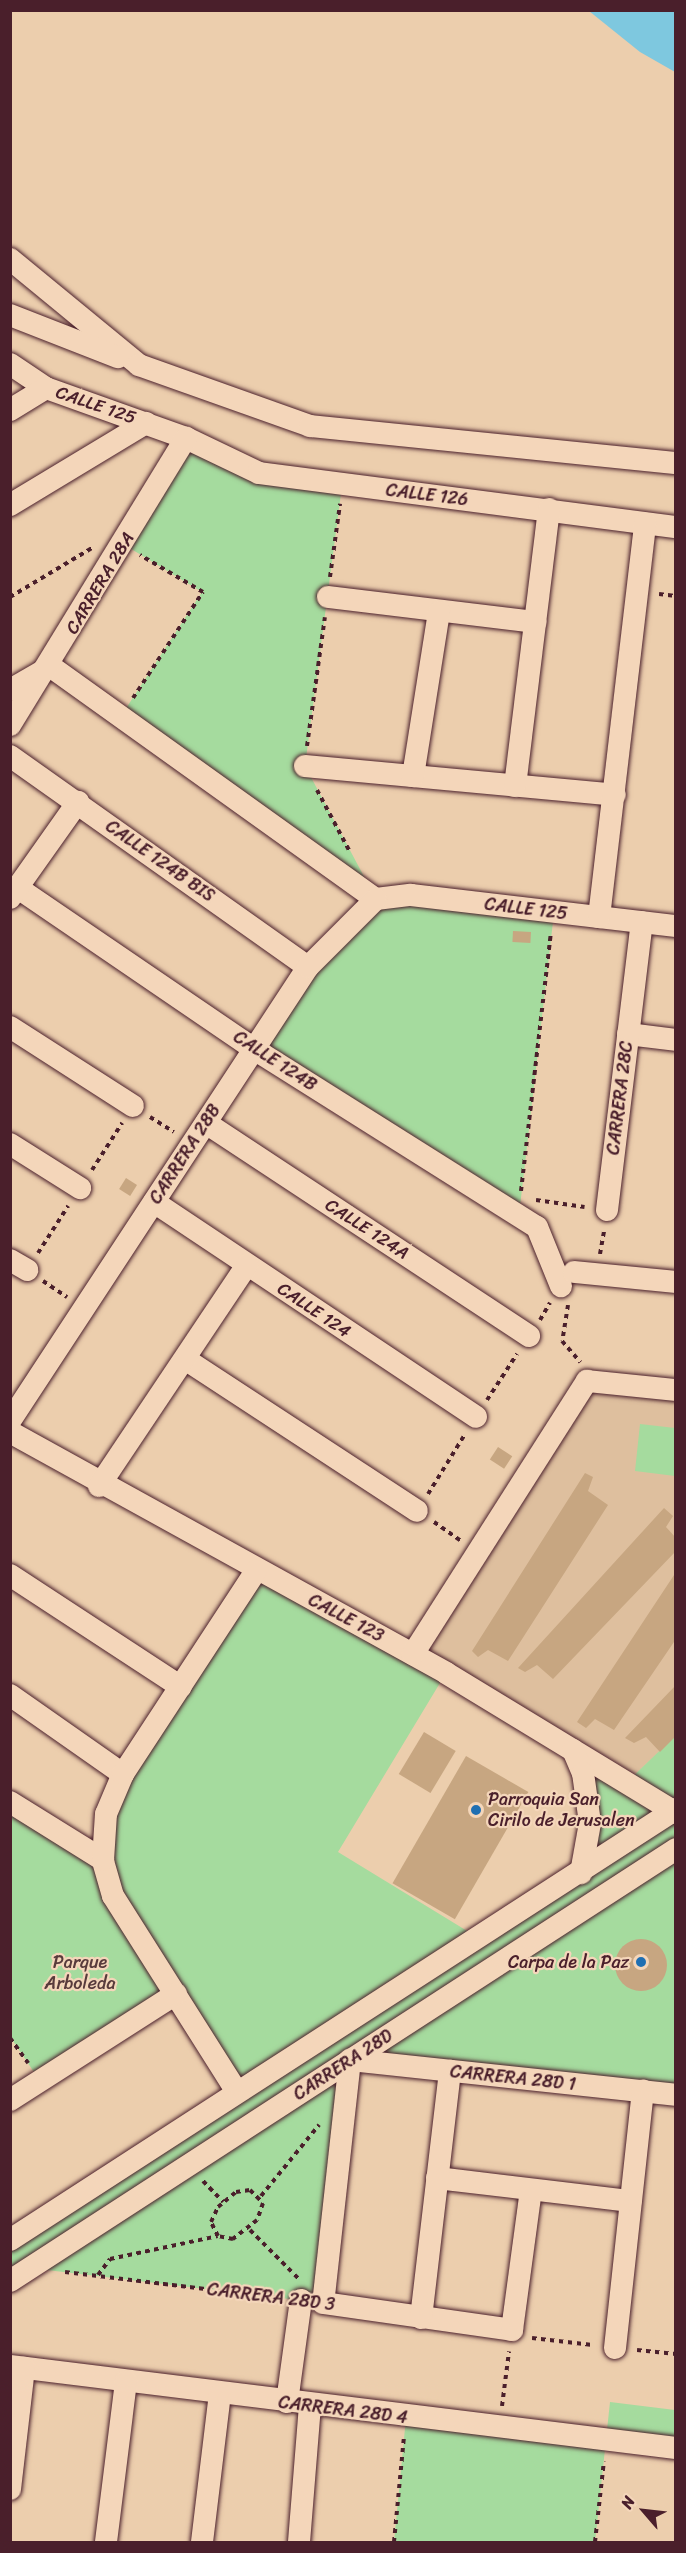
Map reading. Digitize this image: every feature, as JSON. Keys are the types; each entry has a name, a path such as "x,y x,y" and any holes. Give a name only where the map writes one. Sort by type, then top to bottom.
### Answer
{"street":[{"path":"10,259 139,365"},
{"path":"10,315 139,365 310,426 675,463"},
{"name":"CALLE 125","path":"10,364 46,388 186,438"},
{"path":"10,410 46,388"},
{"path":"10,505 146,423"},
{"name":"CALLE 126","path":"186,438 259,472 342,486 549,509 675,527"},
{"name":"CARRERA 28A","path":"10,725 50,666 186,438"},
{"path":"515,786 549,509"},
{"path":"599,917 645,524"},
{"path":"328,597 536,622"},
{"path":"413,776 440,612"},
{"path":"10,690 50,666 376,899"},
{"name":"CALLE 124B BIS","path":"10,756 308,967"},
{"path":"305,766 615,795"},
{"path":"14,893 78,802"},
{"name":"CALLE 124B","path":"14,893 254,1049 537,1227 568,1286"},
{"name":"CALLE 125","path":"376,899 411,895 675,926"},
{"name":"CARRERA 28B","path":"10,1421 308,967 376,899"},
{"name":"CARRERA 28C","path":"607,1210 642,922"},
{"path":"10,1027 133,1106"},
{"path":"628,1034 675,1040"},
{"name":"CALLE 124A","path":"206,1123 529,1336"},
{"path":"10,1144 80,1188"},
{"name":"CALLE 124","path":"154,1202 476,1418"},
{"path":"99,1486 247,1265"},
{"path":"568,1286 597,1275 675,1282"},
{"path":"185,1359 417,1510"},
{"path":"413,1654 587,1381 675,1390"},
{"name":"CALLE 123","path":"10,1432 99,1486 413,1654 675,1811"},
{"path":"237,2092 113,1896 103,1860 106,1814 123,1774 256,1571"},
{"path":"10,1575 181,1687"},
{"path":"10,1695 123,1774"},
{"path":"573,1750 583,1773 591,1823 581,1873"},
{"path":"10,1802 103,1860"},
{"name":"CARRERA 28D","path":"10,2240 675,1811"},
{"name":"CARRERA 28D","path":"10,2281 675,1849"},
{"path":"10,2100 176,1994"},
{"path":"287,2402 312,2302 347,2092 350,2060"},
{"name":"CARRERA 28D 1","path":"350,2060 675,2095"},
{"path":"421,2318 450,2071"},
{"path":"615,2348 642,2091"},
{"path":"437,2178 630,2201"},
{"path":"511,2338 531,2190"},
{"name":"CARRERA 28D 3","path":"312,2302 421,2318 511,2338"},
{"path":"10,2489 17,2367"},
{"name":"CARRERA 28D 4","path":"17,2367 406,2418 675,2448"},
{"path":"106,2542 126,2381"},
{"path":"202,2542 220,2394"},
{"path":"299,2542 310,2406"}],"path":[{"path":"342,486 305,766 354,858"},
{"path":"10,597 98,544"},
{"path":"121,716 202,592 123,544"},
{"path":"554,913 521,1197 607,1210 597,1275"},
{"path":"568,1286 562,1341 582,1364 587,1381"},
{"path":"10,2038 40,2081"},
{"path":"98,2276 110,2259 218,2236 233,2239 250,2230 262,2211 261,2196 347,2092"},
{"path":"218,2236 211,2222 223,2202 244,2190 261,2196"},
{"path":"250,2230 312,2302"},
{"name":"CARRERA 28D 3","path":"30,2268 312,2302"},
{"path":"499,2428 511,2338"},
{"path":"394,2542 406,2418"},
{"path":"595,2542 606,2439"}],"shaded area":[{"path":"587,1381 675,1390 676,1736 627,1782 413,1654"}],"green space":[{"path":"186,438 259,473 342,486 305,766 376,899 554,913 519,1215 254,1049 375,899 121,716 202,592 123,544"},
{"path":"640,1424 675,1428 675,1476 635,1471"},
{"name":"Parque Arboleda","path":"256,1571 446,1673 338,1852 477,1937 581,1873 583,1773 627,1782 675,1736 675,2095 351,2060 323,2303 30,2268 11,2281 11,2240 236,2091 176,1994 40,2081 11,2038 10,1802 102,1859 106,1814"},
{"path":"610,2402 675,2410 675,2448 606,2440 595,2542 394,2542 406,2418 606,2439"}],"water":[{"path":"589,11 675,11 675,72 640,52"}],"building":[{"path":"513,931 531,932 530,943 512,942"},
{"path":"126,1178 137,1185 130,1196 119,1189"},
{"path":"498,1447 512,1456 504,1469 490,1460"},
{"path":"585,1473 593,1477 588,1491 608,1505 508,1661 488,1650 478,1657 472,1651"},
{"path":"664,1508 673,1516 666,1527 676,1538 676,1551 553,1679 537,1665 525,1672 518,1668"},
{"path":"676,1572 676,1639 614,1730 595,1719 586,1728 577,1722"},
{"path":"676,1685 676,1736 660,1752 646,1737 634,1743 625,1738"},
{"path":"424,1732 456,1751 430,1793 399,1774"},
{"path":"466,1756 528,1792 455,1919 392,1883"},
{"name":"Carpa de la Paz","path":"636,1939 646,1939 660,1946 667,1965 660,1984 646,1991 636,1991 626,1987 619,1980 615,1970 615,1960 619,1950 626,1943"}],"place":[{"name":"Parroquia San Cirilo de Jerusalen","path":"476,1810"},
{"name":"Carpa de la Paz","path":"641,1962"}]}
